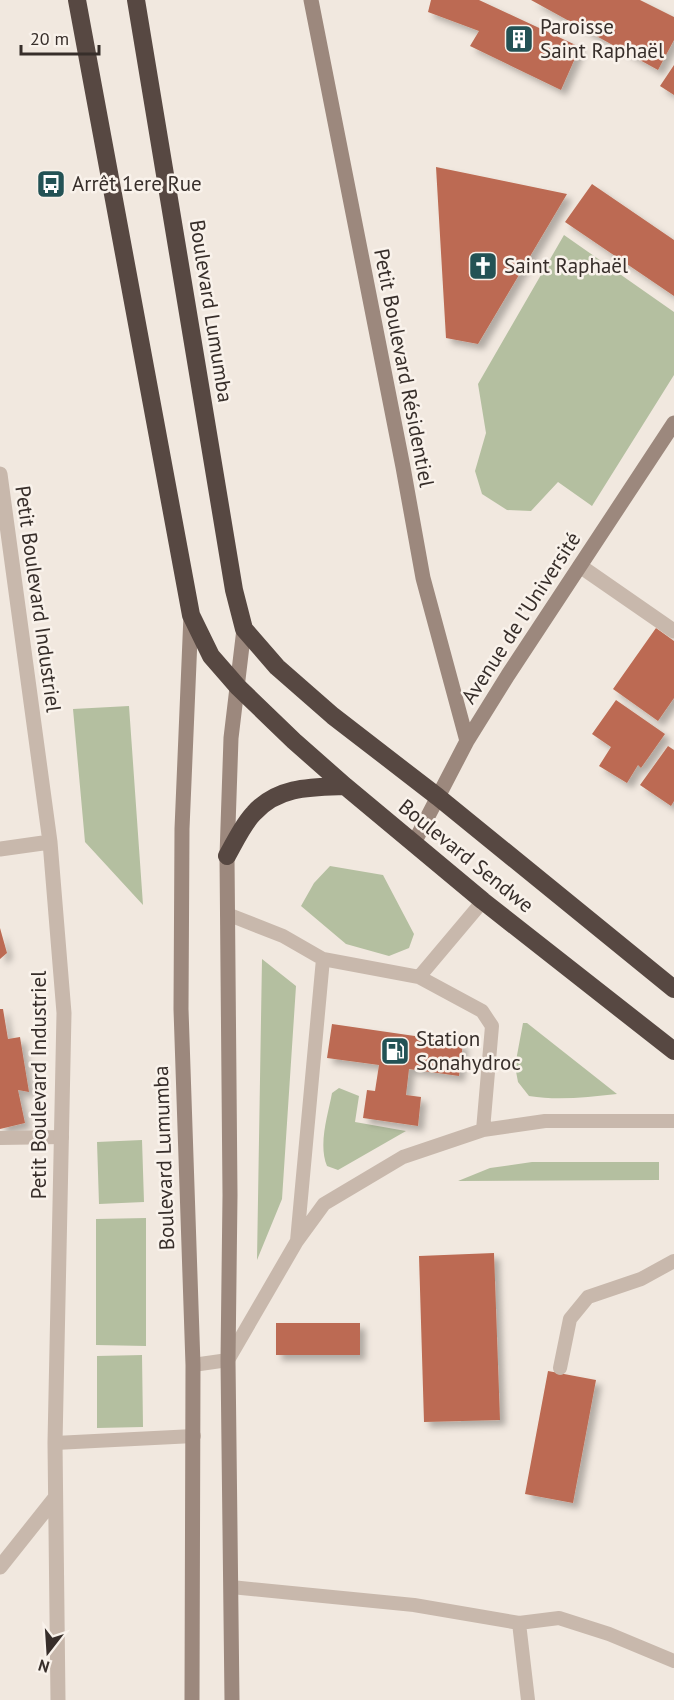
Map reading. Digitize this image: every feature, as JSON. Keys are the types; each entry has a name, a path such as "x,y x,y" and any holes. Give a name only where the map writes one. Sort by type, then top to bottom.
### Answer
{"highway":[{"name":"Boulevard Lumumba","path":"77,0 191,615 211,656 238,687"},
{"name":"Boulevard Lumumba","path":"136,0 234,590 244,629 276,667 333,716"},
{"name":"Boulevard Sendwe","path":"238,687 345,786 483,901 674,1051"},
{"name":"Boulevard Sendwe","path":"333,716 438,797 674,989"},
{"path":"227,856 253,813 273,796 304,787 345,786"}],"main road":[{"name":"Petit Boulevard Résidentiel","path":"311,0 423,578 467,741"},
{"name":"Avenue de l’Université","path":"414,843 467,741 672,429"},
{"name":"Boulevard Lumumba","path":"191,615 182,829 182,1009 193,1365 192,1700"},
{"name":"Boulevard Lumumba","path":"232,1700 228,1360 230,1195 227,856 231,738 244,629"}],"street":[{"name":"Petit Boulevard Industriel","path":"0,474 50,842 64,1013 55,1443 58,1700"},
{"path":"580,566 674,631"},
{"path":"0,849 50,842"},
{"path":"0,1568 56,1498"}],"lane":[{"path":"419,977 483,901"},
{"path":"227,914 283,936 323,959 419,977 482,1011 492,1026 483,1130"},
{"path":"297,1241 323,959"},
{"path":"193,1365 228,1360 297,1241 324,1204 403,1157 483,1130 545,1121 674,1121"},
{"path":"0,1138 62,1137"},
{"path":"560,1368 570,1319 588,1296 641,1279 674,1261"},
{"path":"55,1443 194,1436"},
{"path":"231,1587 414,1605 519,1623 559,1618 609,1634 674,1661"},
{"path":"519,1623 528,1700"}],"green space":[{"path":"564,235 674,312 674,375 592,506 558,482 531,511 507,510 482,494 475,471 486,433 478,384"},
{"path":"129,706 143,905 85,842 73,709"},
{"path":"330,866 383,875 414,934 409,948 389,956 346,944 301,906 314,883"},
{"path":"262,959 296,986 282,1199 257,1260"},
{"path":"523,1023 527,1023 617,1094 562,1098 529,1096 518,1082 515,1066"},
{"path":"339,1088 359,1096 355,1122 406,1131 338,1170 327,1166 323,1148 332,1093"},
{"path":"142,1140 144,1202 99,1204 97,1142"},
{"path":"532,1162 659,1162 659,1180 458,1181 490,1168"},
{"path":"146,1218 146,1346 96,1345 96,1219"},
{"path":"142,1355 143,1427 97,1428 97,1356"}],"building":[{"name":"Paroisse Saint Raphaël","path":"431,0 479,0 580,47 561,90 470,46 479,31 428,12"},
{"path":"531,0 640,0 674,17 674,40 658,70"},
{"path":"674,65 674,95 660,86"},
{"name":"Saint Raphaël","path":"436,167 567,194 478,344 446,338"},
{"path":"592,184 674,240 674,296 565,222"},
{"path":"656,628 674,641 674,698 658,721 613,689"},
{"path":"616,700 665,734 641,768 638,765 627,783 599,766 611,747 592,734"},
{"path":"668,746 674,750 674,801 671,806 640,785"},
{"path":"0,928 7,953 0,959"},
{"path":"0,1009 3,1009 8,1039 20,1037 29,1092 18,1090 25,1123 0,1129"},
{"path":"332,1024 463,1043 459,1076 409,1069 406,1095 421,1097 418,1126 363,1118 367,1090 375,1091 379,1065 327,1058"},
{"path":"494,1253 500,1420 424,1422 419,1256"},
{"path":"276,1323 360,1323 360,1355 276,1355"},
{"path":"548,1371 596,1380 573,1503 525,1494"}],"place":[{"name":"Paroisse Saint Raphaël","path":"519,39"},
{"name":"Arrêt 1ere Rue","path":"51,184"},
{"name":"Saint Raphaël","path":"483,266"},
{"name":"Station Sonahydroc","path":"395,1051"}]}
